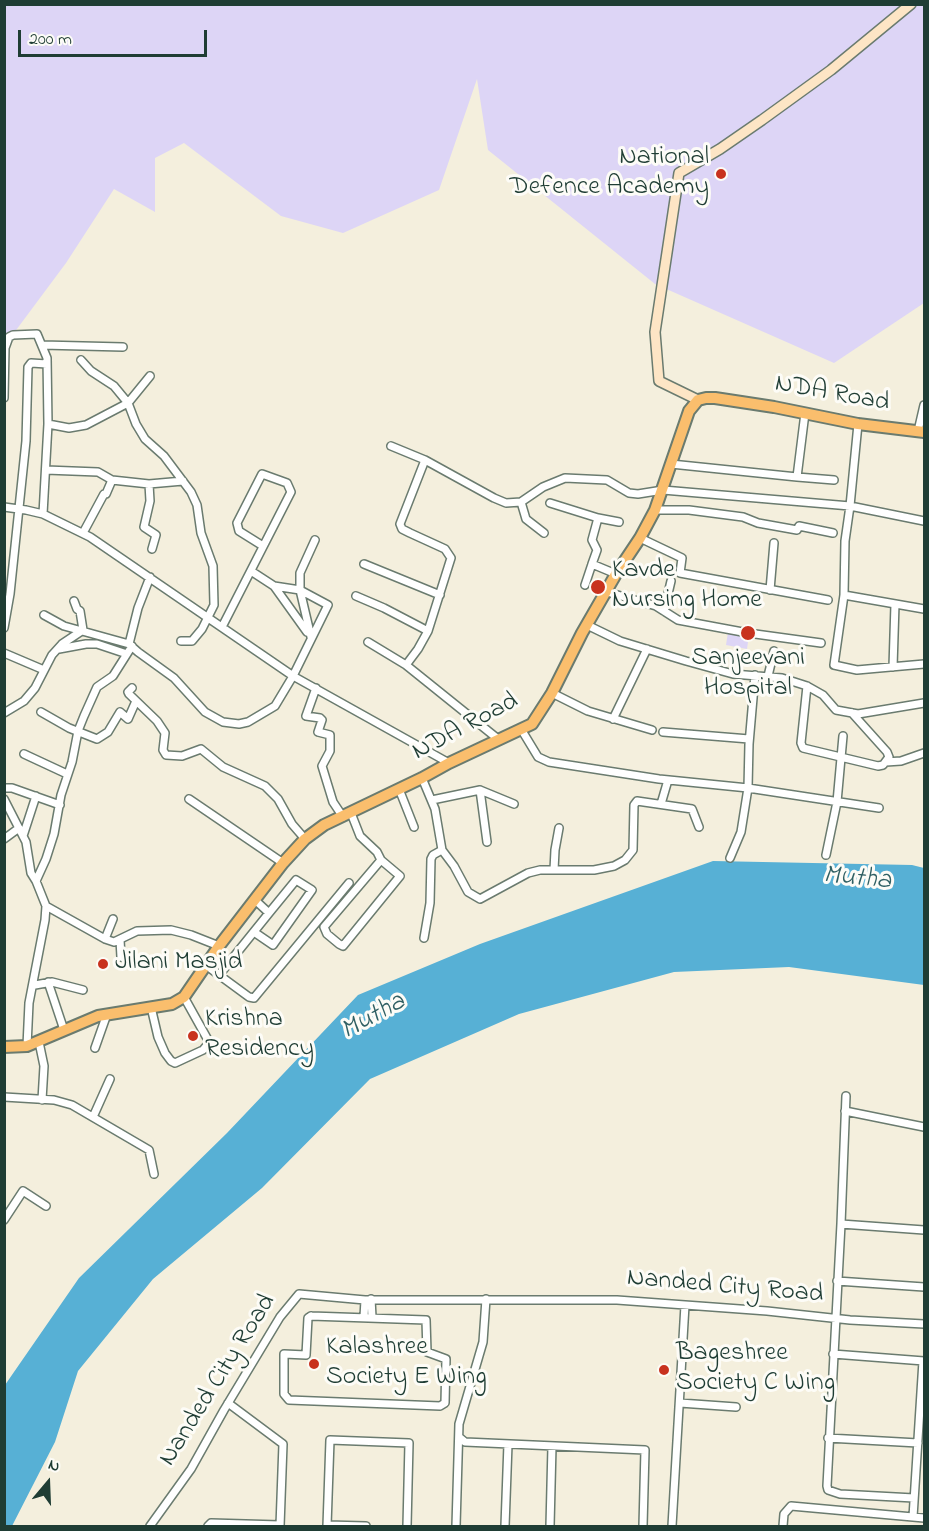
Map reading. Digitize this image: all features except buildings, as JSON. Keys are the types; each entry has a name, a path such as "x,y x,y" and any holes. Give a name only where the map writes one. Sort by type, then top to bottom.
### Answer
{"main road":[{"name":"NDA Road","path":"184,997 219,946 283,863 305,839 324,825 532,724 552,693 616,574 655,510 689,411 698,400 715,398 858,424 921,432"},
{"path":"4,1047 27,1046 107,1014 172,1004 184,997"}],"street":[{"path":"698,400 659,381 655,332 679,173 720,149 831,70 911,4"},
{"path":"4,398 5,348 9,337 37,334 46,352 47,364 48,424 43,514"},
{"path":"42,345 123,347"},
{"path":"81,360 91,371 114,386 128,404 145,439 164,456 197,505 201,533 213,566 214,605 202,629 192,641 181,641"},
{"path":"4,628 10,594 26,441 28,367 31,363 47,364"},
{"path":"48,424 69,428 87,425 128,404 150,376"},
{"path":"921,432 924,405"},
{"path":"797,477 805,413"},
{"path":"858,424 845,541 844,595 834,665 857,670 924,664"},
{"path":"391,446 425,460 506,503 521,502 543,487 565,478 607,480 629,493 638,494 663,489 850,506 924,521"},
{"path":"405,665 418,649 428,631 451,558 445,549 410,533 400,524 425,460"},
{"path":"671,464 834,480"},
{"path":"46,470 99,472 112,480 149,484 183,482"},
{"path":"222,627 291,492 287,483 262,474 237,523 239,531 263,546"},
{"path":"83,533 112,480"},
{"path":"149,484 150,501 144,527 156,535 152,549"},
{"path":"521,502 526,519 544,533"},
{"path":"550,503 619,522"},
{"path":"4,507 43,514 83,533 293,676 448,763"},
{"path":"655,510 689,510 743,517 758,523 797,530 799,526 834,533"},
{"path":"585,585 597,550 592,540 598,518"},
{"path":"640,538 682,558 680,573 828,600"},
{"path":"311,637 300,590 300,573 315,540"},
{"path":"770,590 774,543"},
{"path":"364,564 440,595"},
{"path":"592,564 616,574"},
{"path":"251,571 274,586 311,637"},
{"path":"36,881 52,843 78,731 97,687 113,676 127,654 138,608 150,577"},
{"path":"664,611 671,581"},
{"path":"44,615 64,626 130,645 174,678 201,709 223,722 240,724 269,712 275,706 293,676 328,605 300,590 274,586"},
{"path":"607,592 657,606 678,620 821,643"},
{"path":"844,595 924,609"},
{"path":"356,596 428,631"},
{"path":"74,601 80,611 83,630"},
{"path":"893,667 895,604"},
{"path":"587,625 620,641 733,674 768,676 807,686 823,696 836,710 852,713 924,703"},
{"path":"4,713 16,707 31,694 57,650 83,630"},
{"path":"368,642 405,665 498,739"},
{"path":"57,650 68,646 97,644 127,654"},
{"path":"613,719 646,649"},
{"path":"768,676 774,651"},
{"path":"4,653 44,670"},
{"path":"730,858 741,832 748,788 749,739 755,675"},
{"path":"807,686 801,743 803,748 878,765 901,761 924,753"},
{"path":"132,688 128,692 157,721 165,733 163,750 166,754 182,756 201,749 217,764 265,786 278,799 292,824 305,839"},
{"path":"316,688 306,716 320,718 322,720 318,732 330,735 330,751 322,766 333,802 347,815 360,836 377,852 381,860 400,876 343,946 327,934 324,927 381,860"},
{"path":"552,693 588,711 652,730"},
{"path":"41,712 97,739 108,732 120,712 128,719 136,701"},
{"path":"852,713 887,752 889,757 886,762"},
{"path":"521,729 538,757 549,762 879,808"},
{"path":"663,732 749,739"},
{"path":"826,855 837,802 843,736"},
{"path":"24,754 68,774"},
{"path":"422,778 432,800 442,850 468,892 480,899 528,873 554,870 594,870 614,866 625,860 633,850 634,802 637,801 692,809 699,827"},
{"path":"661,804 668,780"},
{"path":"4,788 60,805"},
{"path":"399,789 414,827"},
{"path":"432,800 480,790 514,804"},
{"path":"480,790 487,842"},
{"path":"23,836 36,796"},
{"path":"4,798 23,836 31,873 46,906 28,1003 27,1046"},
{"path":"189,799 283,863"},
{"path":"4,839 19,828"},
{"path":"554,870 559,828"},
{"path":"424,938 430,903 431,859 432,855 442,850"},
{"path":"219,975 296,880 312,890 273,945 254,932"},
{"path":"207,966 249,997 254,998 349,883"},
{"path":"255,900 269,913"},
{"path":"46,906 114,942 137,931 171,930 191,934 219,946"},
{"path":"105,939 113,919"},
{"path":"120,940 121,957 143,963"},
{"path":"35,985 48,982 82,990"},
{"path":"48,982 64,1030"},
{"path":"147,1008 165,1053 175,1063 203,1050 208,1044 184,997"},
{"path":"95,1048 107,1014"},
{"path":"39,1042 44,1066 42,1101"},
{"path":"93,1117 110,1079"},
{"path":"846,1096 826,1477 828,1490 840,1494 914,1498"},
{"path":"4,1097 63,1101 149,1150 154,1174"},
{"path":"845,1111 924,1127"},
{"path":"4,1220 23,1191 46,1206"},
{"path":"841,1224 924,1230"},
{"path":"837,1281 924,1287"},
{"name":"Nanded City Road","path":"150,1527 191,1469 228,1403 289,1304 299,1294 368,1300 617,1300 924,1324"},
{"path":"456,1527 459,1424 483,1342 486,1299"},
{"path":"368,1300 368,1317"},
{"path":"672,1527 686,1305"},
{"path":"308,1317 368,1317 427,1321 427,1352 446,1358 446,1400 443,1406 311,1402 289,1400 285,1397 284,1354 306,1355 308,1317"},
{"path":"833,1354 924,1361 913,1517"},
{"path":"208,1527 211,1523 280,1526 284,1444 228,1403"},
{"path":"680,1403 736,1407"},
{"path":"459,1437 465,1442 645,1450 643,1527"},
{"path":"828,1438 918,1443"},
{"path":"366,1527 327,1526 330,1440 409,1443 407,1527"},
{"path":"505,1527 508,1444"},
{"path":"550,1527 552,1446"},
{"path":"783,1527 784,1514 791,1506 924,1518"}],"shaded area":[{"name":"National Defence Academy","path":"5,5 924,5 924,303 834,363 655,284 488,150 477,79 439,190 343,233 281,216 184,143 155,158 155,212 114,189 66,263 5,345"},
{"path":"728,632 749,635 747,649 726,645"}],"water":[{"name":"Mutha","path":"713,861 912,865 924,868 924,985 789,967 674,972 519,1014 370,1079 262,1188 153,1279 78,1371 55,1442 12,1526 5,1526 5,1385 79,1278 227,1133 358,995 480,944"}],"place":[{"name":"National Defence Academy","path":"721,174"},
{"name":"Kavde Nursing Home","path":"598,587"},
{"name":"Sanjeevani Hospital","path":"748,633"},
{"name":"Jilani Masjid","path":"103,964"},
{"name":"Krishna Residency","path":"193,1036"},
{"name":"Kalashree Society E Wing","path":"314,1364"},
{"name":"Bageshree Society C Wing","path":"664,1370"}]}
